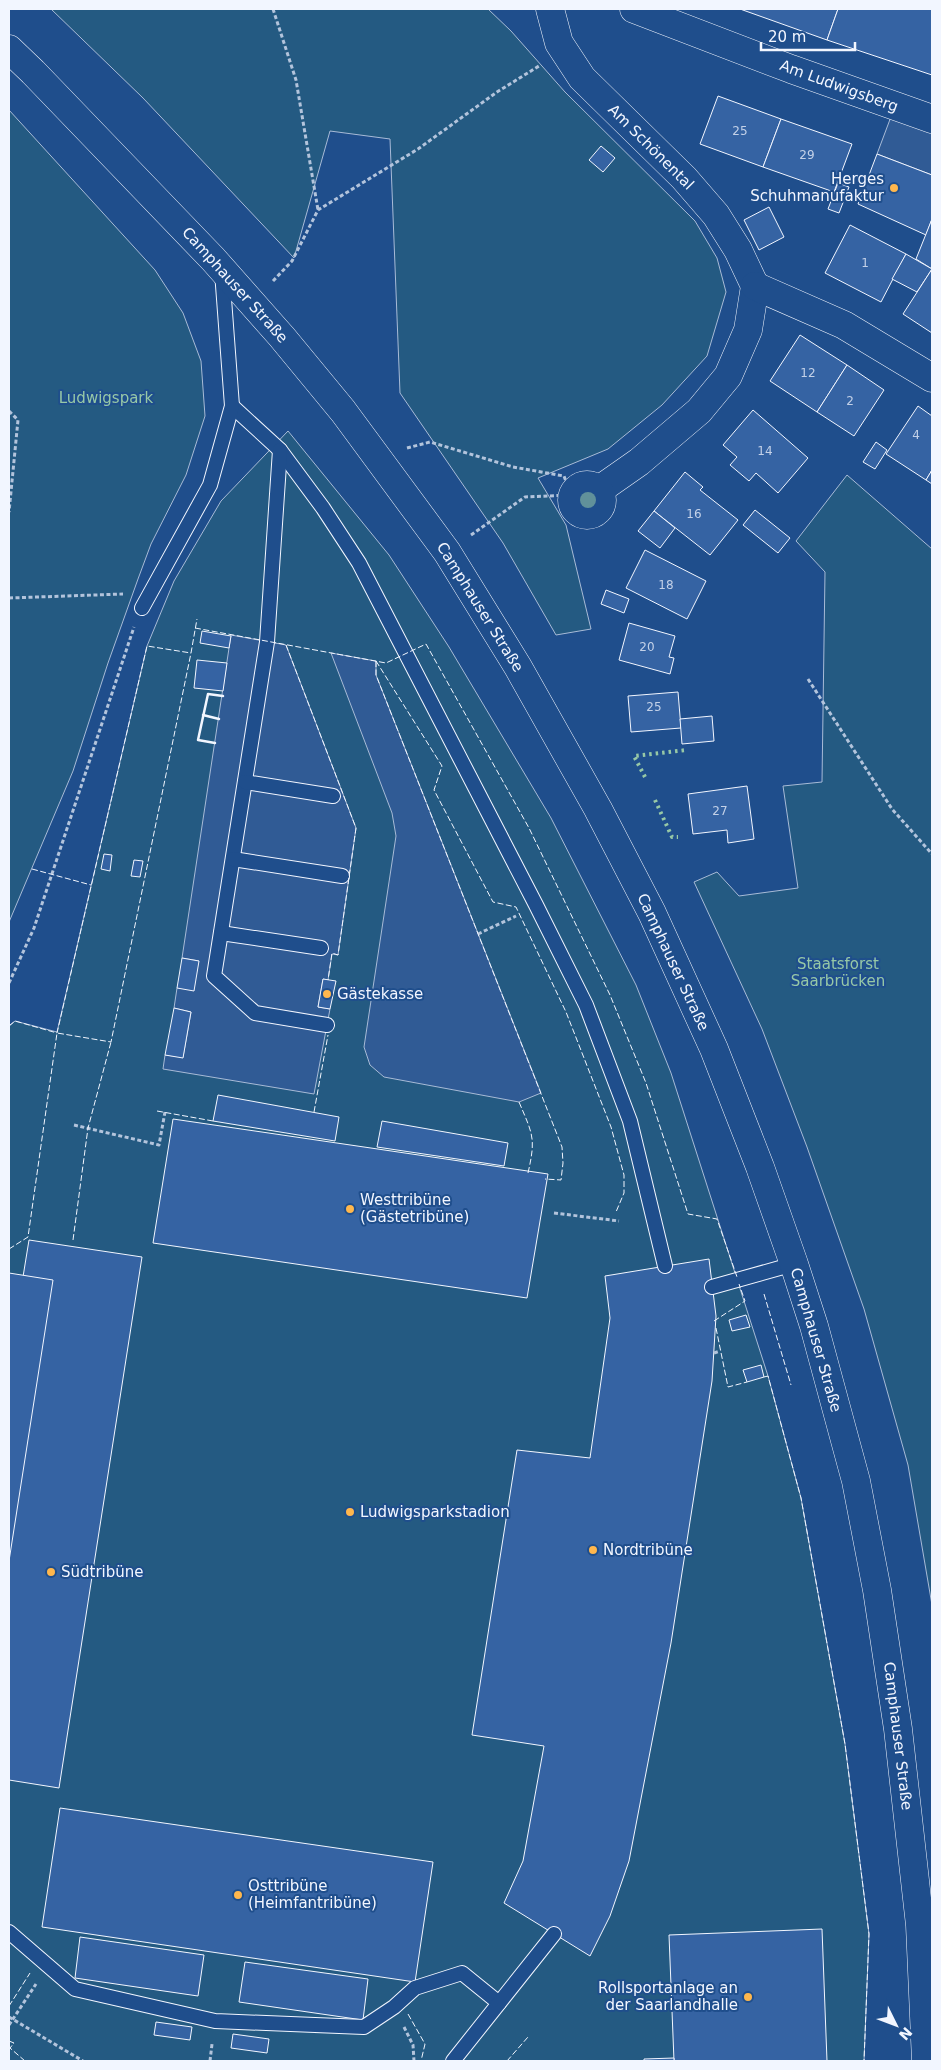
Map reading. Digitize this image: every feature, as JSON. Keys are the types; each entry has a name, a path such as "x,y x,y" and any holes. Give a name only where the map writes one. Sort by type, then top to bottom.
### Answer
{"main road":[{"name":"Am Schönental","path":"550,9 559,43 582,78 684,178 716,215 738,250 755,286"},
{"name":"Am Ludwigsberg","path":"634,9 765,60 932,120"},
{"name":"Camphauser Straße","path":"9,49 222,269 313,372 378,456 446,552 518,667 598,809 652,913 714,1049 760,1167 794,1264 814,1326 856,1481 878,1590 898,1729 920,1924 926,2061"},
{"path":"572,495 577,488 584,485 592,485 599,490 639,462 699,411 728,376 748,330 755,286 844,325 932,378"}],"lane":[{"path":"142,608 210,485 232,406 222,269"},
{"path":"232,406 280,450 323,508 359,563 536,905 586,1005 630,1121 665,1266"},
{"path":"280,450 267,642 214,976 255,1013 327,1026"},
{"path":"245,782 333,796"},
{"path":"233,859 342,876"},
{"path":"221,933 322,948"},
{"path":"712,1288 794,1264"},
{"path":"9,1932 75,1990 215,2021 364,2027 394,2007 415,1988 462,1973 499,2003"},
{"path":"453,2061 554,1934"}],"path":[{"path":"273,9 296,80 318,210"},
{"path":"292,262 318,210 418,149 497,92 563,51"},
{"path":"9,411 18,420 9,512"},
{"path":"378,456 430,442 513,467 564,476 572,495 525,497 446,552"},
{"path":"9,598 151,594"},
{"path":"9,983 34,928 128,643 142,608"},
{"path":"808,679 892,809 932,854"},
{"path":"478,934 520,915"},
{"path":"74,1125 159,1145 165,1112"},
{"path":"554,1213 618,1221"},
{"path":"714,1353 720,1352"},
{"path":"9,2025 11,2018 38,1980"},
{"path":"11,2018 83,2061"},
{"path":"403,2025 413,2045 414,2061"},
{"path":"210,2061 212,2038"}],"green space":[{"path":"51,9 488,9 511,31 565,92 695,221 717,258 726,292 707,356 662,405 608,449 538,478 566,525 591,629 556,635 503,543 400,393 390,139 330,131 294,258 143,98"},
{"name":"Ludwigspark","path":"9,110 155,270 183,313 201,361 205,416 186,475 151,544 108,663 73,771 9,922"},
{"path":"288,431 389,555 449,647 551,818 636,985 671,1073 768,1376 801,1498 845,1744 869,1934 864,2061 9,2061 9,1026 15,1021 57,1032 147,646 174,581 221,501"},
{"name":"Staatsforst Saarbrücken","path":"847,475 932,549 932,1605 908,1465 864,1309 807,1147 762,1029 694,882 717,872 739,896 798,888 783,786 822,782 825,572 796,541"}],"shaded area":[{"path":"895,106 932,119 932,175 877,154"},
{"path":"231,635 286,645 356,828 338,955 332,954 328,980 323,979 318,1007 330,1009 314,1094 163,1069 165,1055 183,1057 191,1012 174,1008 177,988 199,961 182,958"},
{"path":"331,653 376,661 376,675 541,1093 519,1102 384,1077 370,1065 364,1047 396,836 392,813"}],"building":[{"path":"740,9 838,9 827,40"},
{"path":"838,9 932,9 932,75 827,40"},
{"path":"718,96 781,119 763,167 700,144"},
{"path":"781,119 852,144 834,192 763,167"},
{"path":"601,146 615,158 603,172 589,160"},
{"path":"877,154 932,175 932,219 926,235 858,204"},
{"path":"838,183 849,187 839,213 828,209"},
{"path":"769,207 784,237 759,250 744,220"},
{"path":"932,219 932,269 916,259"},
{"path":"850,225 906,254 881,302 825,273"},
{"path":"906,254 932,269 917,292 892,279"},
{"path":"932,269 932,333 903,314"},
{"path":"800,335 847,365 817,412 770,381"},
{"path":"847,365 884,390 854,436 817,412"},
{"path":"918,406 932,416 932,470 926,480 886,454"},
{"path":"753,410 808,458 778,493 756,473 749,481 730,465 737,457 723,445"},
{"path":"876,442 887,450 875,469 863,462"},
{"path":"932,470 932,484 926,480"},
{"path":"685,472 703,487 700,490 738,520 710,555 654,511"},
{"path":"755,510 790,538 778,553 743,525"},
{"path":"654,511 675,528 660,548 638,531"},
{"path":"645,550 706,581 687,619 626,588"},
{"path":"606,590 629,599 624,613 601,604"},
{"path":"629,623 675,636 669,657 674,658 670,674 619,660"},
{"path":"202,631 231,636 229,648 200,643"},
{"path":"197,660 227,663 223,691 194,688"},
{"path":"678,692 681,728 631,732 628,696"},
{"path":"712,716 714,741 682,744 680,719"},
{"path":"747,786 754,839 728,843 727,830 693,834 688,794"},
{"path":"104,854 112,855 110,871 101,869"},
{"path":"134,860 143,861 140,877 131,876"},
{"path":"182,958 199,961 194,991 177,988"},
{"name":"Gästekasse","path":"323,979 336,981 330,1009 318,1007"},
{"path":"174,1008 191,1012 183,1058 165,1055"},
{"path":"218,1095 339,1117 335,1141 213,1121"},
{"name":"Westtribüne (Gästetribüne)","path":"173,1119 548,1174 527,1298 153,1243"},
{"path":"382,1121 508,1143 504,1166 377,1147"},
{"name":"Südtribüne","path":"29,1240 142,1257 59,1788 9,1780 9,1363"},
{"name":"Nordtribüne","path":"709,1259 716,1316 712,1381 671,1643 629,1861 610,1916 590,1956 504,1903 523,1861 544,1746 472,1735 517,1450 590,1458 610,1318 605,1276"},
{"path":"9,1273 53,1280 9,1561"},
{"path":"746,1315 750,1327 732,1331 729,1320"},
{"path":"761,1365 764,1377 747,1382 743,1370"},
{"name":"Osttribüne (Heimfantribüne)","path":"60,1808 433,1862 415,1982 42,1927"},
{"name":"Rollsportanlage an der Saarlandhalle","path":"822,1929 827,2061 674,2061 669,1935"},
{"path":"80,1937 204,1955 198,1996 75,1978"},
{"path":"245,1962 368,1979 363,2020 239,2002"},
{"path":"156,2022 192,2027 190,2040 154,2035"},
{"path":"233,2034 269,2039 267,2053 231,2048"},
{"path":"674,2058 674,2061 644,2061 644,2059"}],"hedge":[{"path":"645,777 634,756 687,750"},
{"path":"655,800 672,837 678,837"}],"fence":[{"path":"9,1026 15,1021 57,1033 147,646 191,653 197,619"},
{"path":"195,628 386,663 426,644 529,828 610,995 646,1083 688,1214 717,1219 737,1277"},
{"path":"286,645 356,828 338,955 332,953 328,980"},
{"path":"9,1249 28,1237 57,1033 111,1042 191,653"},
{"path":"376,661 376,675 562,1147 561,1180 545,1179"},
{"path":"376,661 442,766 434,790 493,902 516,907 566,1012 611,1127 624,1175 624,1193 616,1212"},
{"path":"32,869 91,885"},
{"path":"314,1112 328,1035"},
{"path":"73,1240 88,1128 111,1042"},
{"path":"519,1102 532,1137 532,1152 528,1173"},
{"path":"157,1111 213,1121"},
{"path":"714,1321 745,1301 739,1284"},
{"path":"764,1294 791,1385"},
{"path":"716,1328 728,1387 747,1382"},
{"path":"764,1377 768,1376 801,1498 845,1744 869,1934 864,2061"},
{"path":"9,2006 30,1973"},
{"path":"408,2014 425,2044 421,2061"},
{"path":"507,2061 528,2037"},
{"path":"9,2041 14,2043 10,2048 25,2061"}],"wall":[{"path":"215,743 198,740 208,694 223,696"},
{"path":"203,715 219,719"}],"place":[{"name":"Herges Schuhmanufaktur","path":"894,188"},
{"name":"Gästekasse","path":"327,994"},
{"name":"Westtribüne (Gästetribüne)","path":"350,1209"},
{"name":"Ludwigsparkstadion","path":"350,1512"},
{"name":"Nordtribüne","path":"593,1550"},
{"name":"Südtribüne","path":"51,1572"},
{"name":"Osttribüne (Heimfantribüne)","path":"238,1895"},
{"name":"Rollsportanlage an der Saarlandhalle","path":"748,1997"}]}
